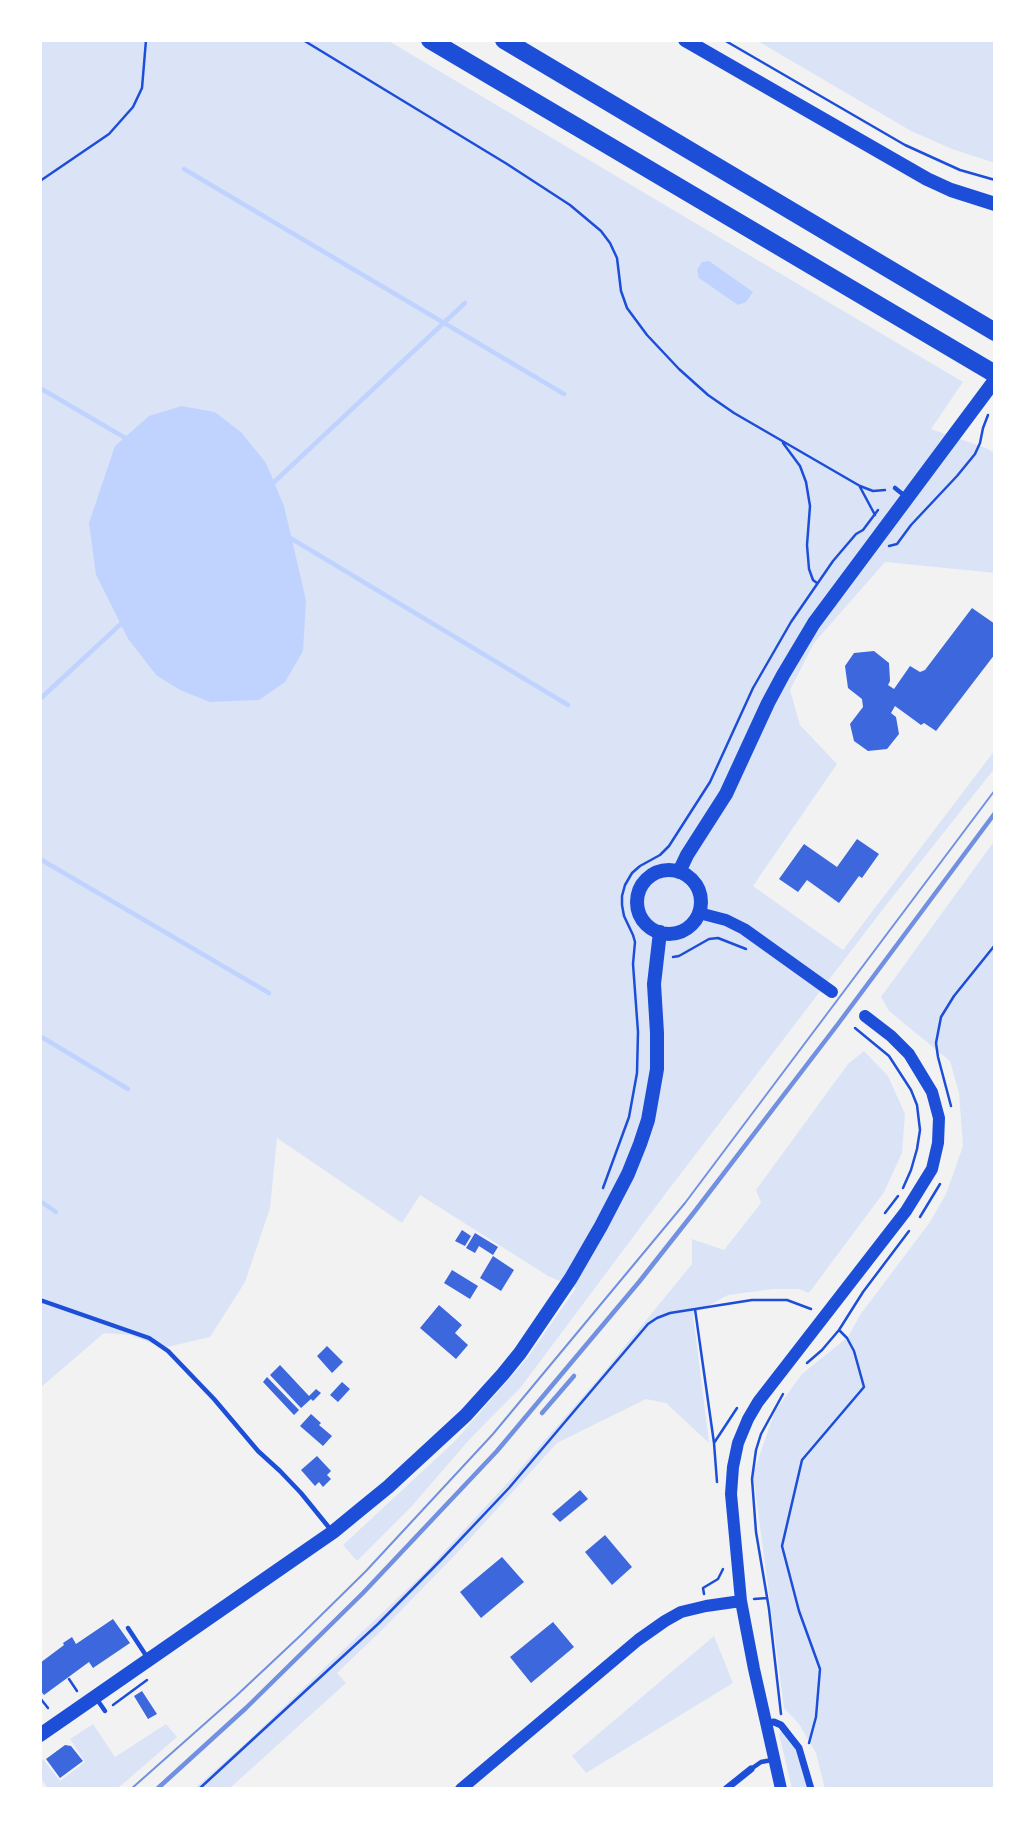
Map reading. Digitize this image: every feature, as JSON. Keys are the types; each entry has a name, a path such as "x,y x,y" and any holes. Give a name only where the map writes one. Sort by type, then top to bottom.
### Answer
{"highway":[{"path":"430,40 995,374"},
{"path":"504,40 995,332"}],"main road":[{"path":"685,40 927,178 951,190 995,204"},
{"path":"678,872 726,794 768,703 800,646 876,539 901,493 995,380"},
{"path":"670,870 688,876 699,893 699,913 687,928 679,932 669,934 652,929 640,915 637,897 640,888 652,875 670,870"},
{"path":"41,1734 333,1532 446,1434 503,1374 554,1304 615,1202 640,1144 654,1094 657,1060 654,984 660,932"}],"street":[{"path":"699,913 726,920 744,929 832,992"},
{"path":"782,1789 751,1657 741,1601 732,1494 733,1467 738,1443 758,1402 906,1211 932,1170 938,1143 939,1118 932,1092 909,1054 865,1016"},
{"path":"461,1789 665,1620 681,1612 741,1601"},
{"path":"767,1723 781,1725 799,1748 811,1789"},
{"path":"726,1789 751,1769"}],"lane":[{"path":"40,1300 149,1338 168,1351 258,1451 301,1493 333,1532"},
{"path":"128,1628 149,1661"},
{"path":"95,1697 105,1711"},
{"path":"751,1769 761,1762 775,1759"}],"path":[{"path":"40,181 109,134 133,107 142,88 146,40"},
{"path":"303,40 507,164 570,205 601,231 617,258 621,291 627,308 647,335 708,395 860,486 873,491 901,493"},
{"path":"724,40 905,145 960,170 995,180"},
{"path":"863,530 887,546 897,544 975,454 988,414"},
{"path":"781,440 800,466 806,482 810,506 807,545 809,569 817,583"},
{"path":"603,1190 629,1117 637,1073 638,1032 633,964 635,942 622,905 625,885 632,873 669,846 710,782 766,664 791,622 817,583 856,534 863,530 875,515 860,486"},
{"path":"657,955 679,956 709,939 718,938 748,950"},
{"path":"940,1017 995,945"},
{"path":"856,1028 888,1056 911,1090 917,1105 920,1130 914,1159 903,1188 886,1212"},
{"path":"199,1789 378,1624 440,1561 509,1488 648,1324 670,1313 752,1300 787,1300 813,1310"},
{"path":"695,1309 714,1443"},
{"path":"803,1367 839,1330 854,1351 864,1387 802,1460 782,1546 799,1611 820,1669 816,1717 807,1752"},
{"path":"781,1725 769,1609 756,1532 752,1479 761,1434 788,1387"},
{"path":"69,1679 78,1691"},
{"path":"40,1698 48,1708"}],"shaded area":[{"path":"40,40 387,40 963,382 931,429 995,453 995,573 885,562 814,643 790,690 800,725 837,764 753,886 843,950 995,750 995,768 883,909 521,1387 469,1440 411,1507 357,1561 343,1545 455,1441 528,1357 576,1288 548,1276 420,1195 402,1223 277,1138 270,1208 245,1282 210,1337 163,1348 131,1335 104,1333 40,1388","holes":["182,406 215,412 241,432 297,564 306,600 156,675 128,639 96,575"]},
{"path":"756,40 995,40 995,163 952,149 911,131"},
{"path":"995,840 995,1789 825,1789 816,1753 799,1724 784,1708 753,1474 775,1411 802,1374 848,1337 860,1315 930,1222 946,1194 963,1146 959,1093 950,1061 889,1011 881,997"},
{"path":"864,1051 888,1076 905,1114 902,1153 884,1192 809,1293 799,1289 773,1289 728,1295 693,1314 709,1443 666,1403 646,1399 557,1443 457,1553 337,1673 346,1683 229,1789 194,1789 426,1571 512,1478 692,1264 692,1239 724,1250 761,1203 756,1190 848,1064"},
{"path":"714,1636 733,1683 586,1773 572,1756"},
{"path":"93,1724 115,1757 166,1724 177,1737 117,1789 48,1789 40,1777 40,1761 43,1759 60,1781 85,1762 70,1739"},
{"path":"782,1730 796,1749 807,1789 792,1789 779,1734"}],"water":[{"path":"709,261 753,292 746,302 738,305 699,278 697,270 702,262"},
{"path":"182,406 215,412 241,432 266,463 284,506 306,600 303,651 285,682 259,700 210,702 180,690 156,675 128,639 96,575 89,523 115,446 149,416"}],"building":[{"path":"972,608 995,624 995,654 936,731 924,723 921,725 895,706 891,713 896,717 899,734 887,749 868,751 854,741 850,724 863,707 862,699 848,688 845,666 854,653 874,651 889,663 888,685 894,689 910,666 920,672 925,670"},
{"path":"857,839 879,854 839,903 807,880 798,892 779,879 804,844 837,867"},
{"path":"462,1230 471,1236 465,1246 455,1241"},
{"path":"475,1233 498,1247 493,1255 479,1246 475,1253 466,1248"},
{"path":"493,1256 514,1270 501,1291 480,1278"},
{"path":"452,1270 478,1286 470,1299 444,1283"},
{"path":"439,1305 462,1325 455,1333 468,1345 456,1359 420,1328"},
{"path":"327,1346 343,1362 332,1373 317,1356"},
{"path":"280,1365 309,1396 316,1389 321,1393 301,1408 270,1375"},
{"path":"267,1377 299,1410 294,1415 263,1382"},
{"path":"342,1382 350,1389 338,1402 330,1395"},
{"path":"311,1414 332,1436 323,1446 300,1426"},
{"path":"317,1456 331,1471 327,1475 331,1479 323,1487 319,1482 315,1486 301,1470"},
{"path":"580,1490 588,1499 560,1522 552,1514"},
{"path":"605,1535 632,1567 612,1585 585,1552"},
{"path":"502,1557 524,1582 481,1618 460,1592"},
{"path":"113,1619 130,1643 93,1668 89,1662 44,1695 40,1690 40,1663 72,1637 76,1644"},
{"path":"553,1622 574,1647 531,1683 510,1657"},
{"path":"142,1691 157,1714 148,1719 134,1696"},
{"path":"65,1745 71,1746 83,1761 60,1778 46,1759"}],"waterway":[{"path":"184,169 564,394"},
{"path":"272,484 465,303"},
{"path":"40,388 127,439"},
{"path":"287,536 568,705"},
{"path":"40,699 124,621"},
{"path":"40,859 269,993"},
{"path":"40,1036 128,1089"},
{"path":"40,1201 56,1212"}],"tram line":[{"path":"131,1789 301,1635 366,1571 493,1434 685,1203 995,790"}],"railway":[{"path":"157,1789 246,1708 363,1593 497,1451 695,1211 995,813"},
{"path":"542,1413 574,1376"}]}
